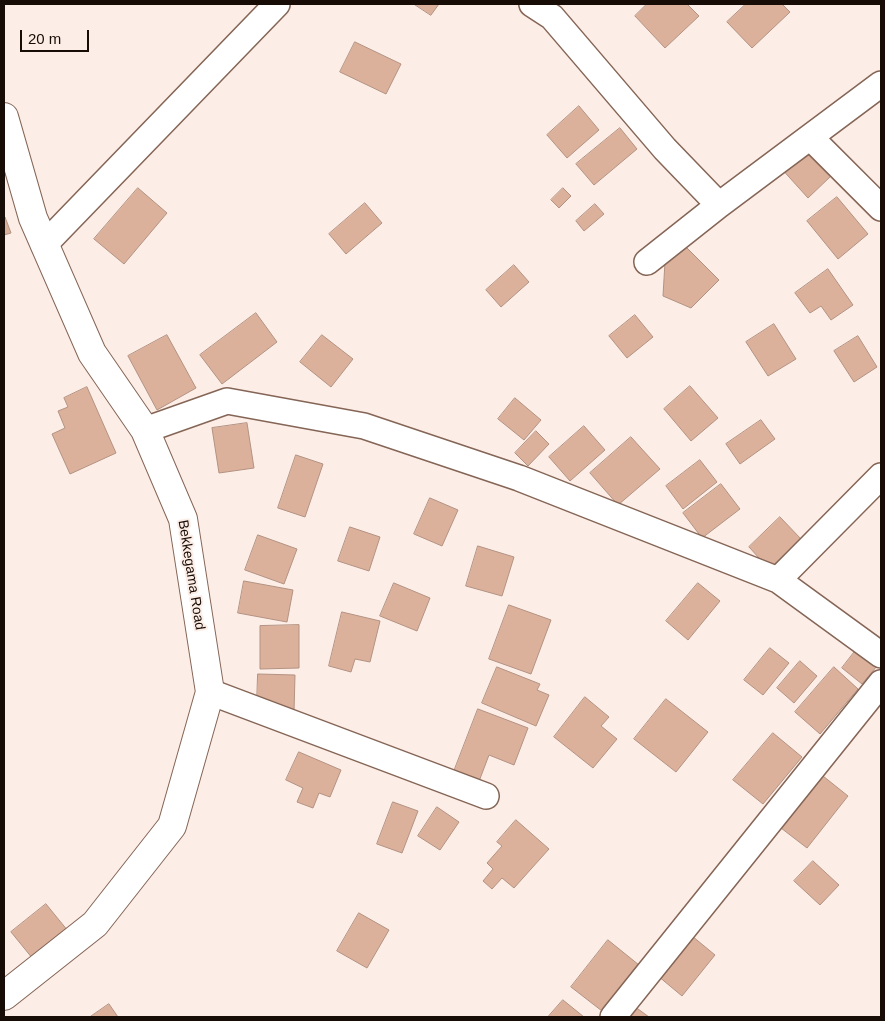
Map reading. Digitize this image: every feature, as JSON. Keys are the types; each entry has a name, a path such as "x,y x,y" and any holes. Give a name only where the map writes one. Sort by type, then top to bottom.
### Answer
{"street":[{"path":"44,245 277,4"},
{"path":"532,4 552,17 665,149 719,205"},
{"path":"647,262 719,205 881,84"},
{"name":"Bekkegama Road","path":"4,117 33,218 92,353 145,430 183,519 210,692 172,826 95,924 4,996"},
{"path":"810,137 881,208"},
{"path":"145,430 227,401 364,426 519,478 778,580 881,655"},
{"path":"778,580 881,476"},
{"path":"613,1017 881,683"},
{"path":"210,692 486,796"}],"building":[{"path":"414,4 439,4 431,15"},
{"path":"647,4 687,4 699,16 665,48 635,16"},
{"path":"746,4 782,4 790,12 752,48 727,22"},
{"path":"355,42 401,64 386,94 340,72"},
{"path":"579,106 599,130 567,158 547,135"},
{"path":"620,128 637,149 594,185 576,164"},
{"path":"804,145 831,176 808,198 780,167"},
{"path":"138,188 167,213 124,264 94,239"},
{"path":"563,188 571,196 559,208 551,200"},
{"path":"837,197 868,234 838,259 807,221"},
{"path":"365,203 382,223 346,254 329,234"},
{"path":"595,204 604,214 584,231 576,221"},
{"path":"4,217 11,233 4,235"},
{"path":"683,244 719,280 691,308 663,296 665,262"},
{"path":"514,265 529,282 501,307 486,290"},
{"path":"828,269 853,305 831,320 821,306 810,313 795,293"},
{"path":"256,313 277,342 222,384 200,355"},
{"path":"635,315 653,337 627,358 609,336"},
{"path":"774,324 796,359 768,376 746,342"},
{"path":"167,335 196,388 157,410 128,356"},
{"path":"322,335 353,359 331,387 300,362"},
{"path":"858,336 877,367 854,382 834,351"},
{"path":"690,386 718,418 691,441 664,409"},
{"path":"87,387 116,453 70,474 52,434 65,428 58,411 68,407 64,398"},
{"path":"515,398 541,420 524,440 498,419"},
{"path":"761,420 775,439 740,464 726,444"},
{"path":"247,423 254,468 219,473 212,428"},
{"path":"584,426 605,450 570,481 549,457"},
{"path":"536,431 549,444 528,466 515,453"},
{"path":"631,437 660,469 618,505 590,473"},
{"path":"296,455 323,464 305,517 278,508"},
{"path":"700,460 717,482 683,509 666,486"},
{"path":"721,484 740,509 702,538 683,513"},
{"path":"430,498 458,510 442,546 414,534"},
{"path":"780,517 801,539 769,569 749,547"},
{"path":"350,527 380,537 369,571 338,561"},
{"path":"258,535 297,549 284,584 245,570"},
{"path":"478,546 514,557 502,596 466,586"},
{"path":"244,581 293,590 287,622 238,613"},
{"path":"394,583 430,598 417,631 380,616"},
{"path":"698,583 720,601 688,640 666,621"},
{"path":"509,605 551,620 531,674 489,659"},
{"path":"342,612 380,621 370,662 355,659 351,672 329,666"},
{"path":"299,625 299,668 260,669 260,626"},
{"path":"770,648 789,663 763,695 744,680"},
{"path":"856,650 877,666 862,684 842,668"},
{"path":"800,661 817,676 794,703 777,688"},
{"path":"497,667 540,684 537,690 549,695 536,726 482,703"},
{"path":"834,667 858,689 820,734 795,712"},
{"path":"258,674 295,675 294,712 257,703"},
{"path":"585,697 609,717 601,726 617,739 593,768 554,737"},
{"path":"666,699 708,732 676,772 634,739"},
{"path":"478,709 528,728 514,765 489,755 478,784 453,774"},
{"path":"773,733 802,757 763,804 733,780"},
{"path":"299,752 341,770 330,797 319,793 313,808 297,802 303,788 286,780"},
{"path":"823,776 848,796 807,848 781,828"},
{"path":"393,802 418,811 402,853 377,844"},
{"path":"437,807 459,822 440,850 418,836"},
{"path":"516,820 549,849 514,888 502,878 492,889 483,881 493,869 487,863 502,846 497,842"},
{"path":"813,861 839,885 820,905 794,881"},
{"path":"46,904 68,931 33,959 11,932"},
{"path":"359,913 389,930 367,968 337,951"},
{"path":"692,936 715,955 682,996 658,976"},
{"path":"608,940 639,965 602,1011 571,987"},
{"path":"563,1000 584,1017 548,1017"},
{"path":"109,1004 118,1017 90,1017"},
{"path":"634,1006 649,1017 625,1017"}]}
